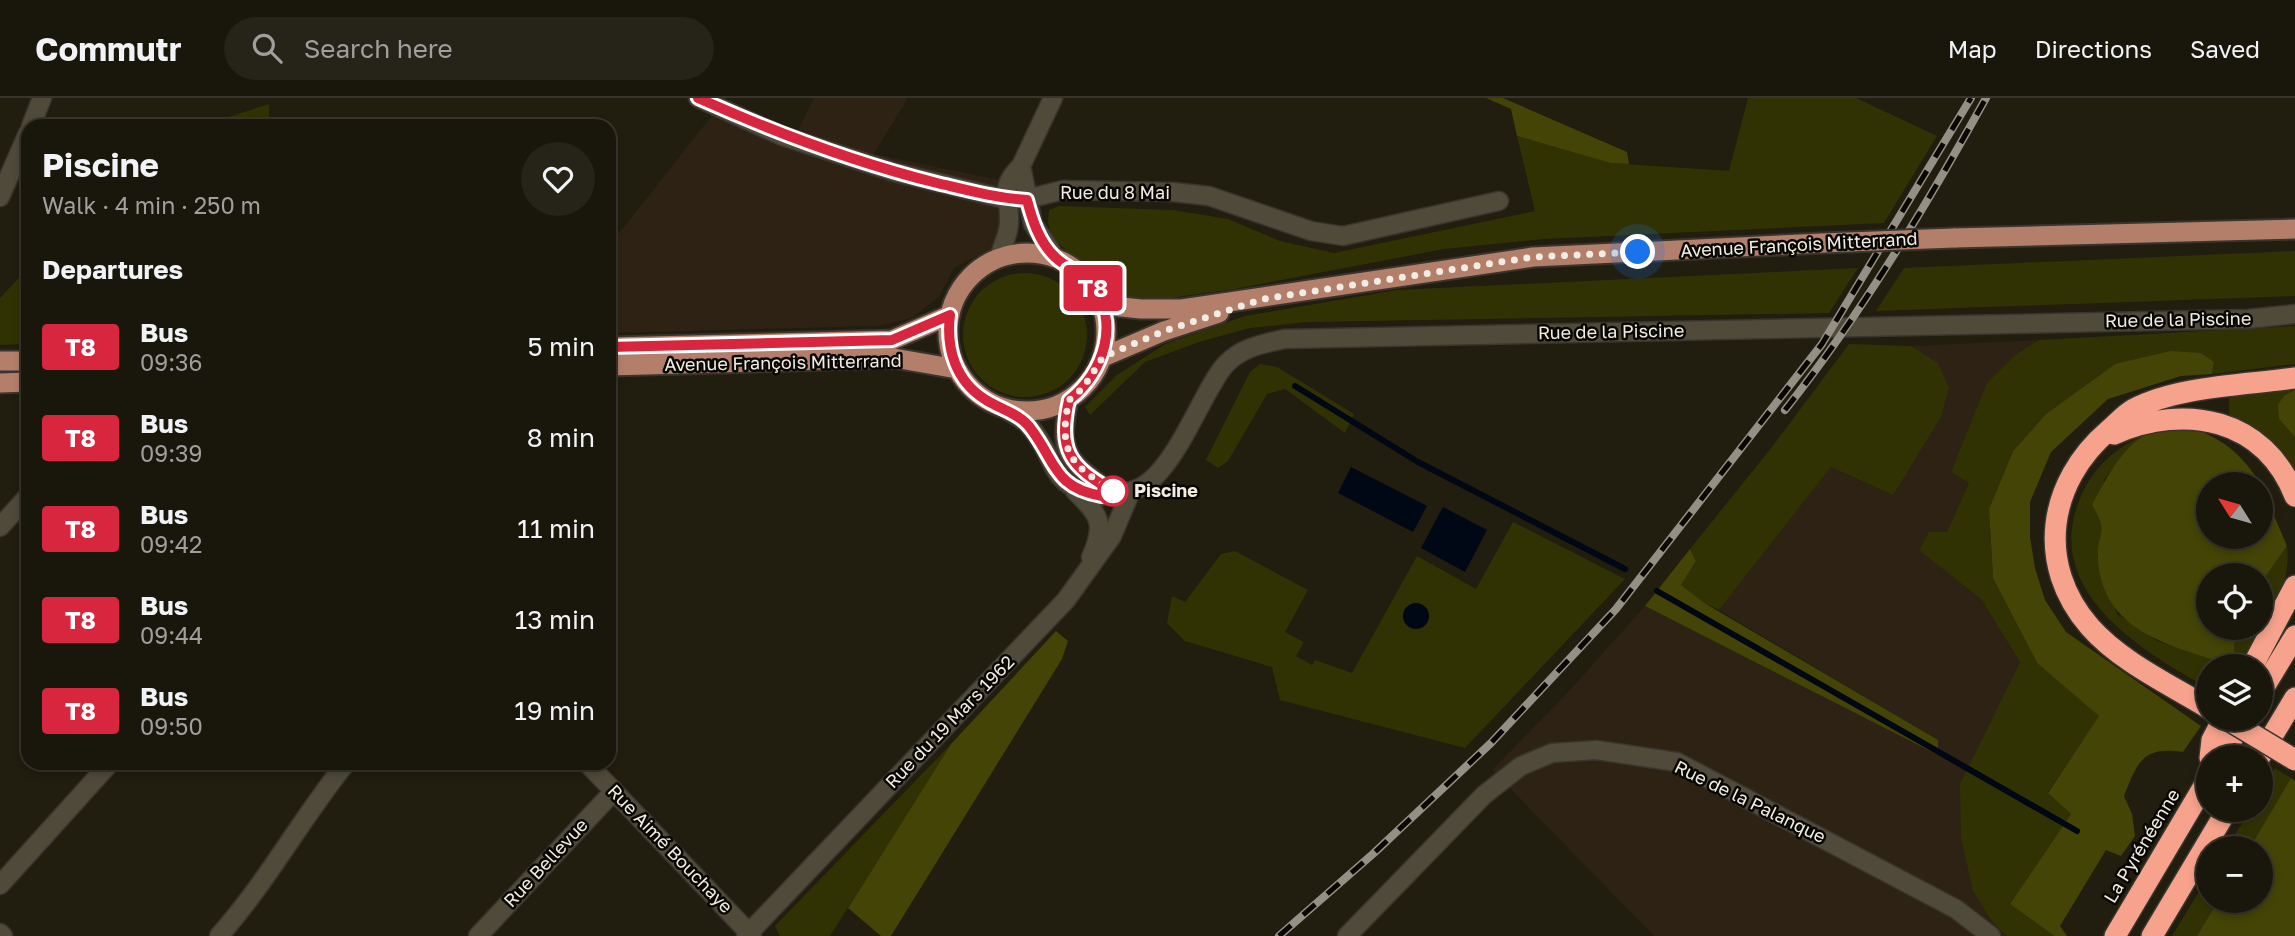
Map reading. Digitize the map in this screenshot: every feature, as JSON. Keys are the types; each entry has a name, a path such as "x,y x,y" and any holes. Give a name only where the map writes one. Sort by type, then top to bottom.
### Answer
{"highway":[{"path":"2196,701 2132,662 2092,629 2063,584 2055,537 2056,512 2066,483 2079,459 2093,443 2132,410 2159,399 2295,378"},
{"path":"2093,443 2136,424 2164,418 2190,417 2241,430 2267,452 2288,478 2295,496"},
{"path":"2259,654 2295,586"},
{"path":"2273,672 2295,636"},
{"path":"2267,745 2295,698"},
{"path":"2245,731 2295,760"},
{"name":"La Pyrénéenne","path":"2115,936 2196,798"},
{"path":"2151,936 2220,822"}],"main road":[{"name":"Avenue François Mitterrand","path":"1102,304 1142,309 1182,309 1533,257 1954,238 2295,229"},
{"path":"1018,253 1055,257 1075,268 1091,284 1102,304 1107,331 1103,357 1083,388 1069,400 1048,409 1025,412 1003,408 984,399 969,386 957,369 950,352 950,315 960,290 977,271 999,258 1018,253"},
{"name":"Avenue François Mitterrand","path":"1103,357 1164,331 1263,299"},
{"name":"Avenue François Mitterrand","path":"616,347 892,340 950,315"},
{"name":"Avenue François Mitterrand","path":"616,366 894,358 957,369"},
{"path":"0,361 21,361"},
{"path":"0,383 21,382"}],"street":[{"path":"34,119 42,98"},
{"name":"Rue du 8 Mai","path":"698,98 795,140 894,172 1005,199 1027,200 1063,190 1173,192 1209,196 1311,231 1343,236 1499,201"},
{"path":"999,258 1009,229 1005,199 1010,176 1021,166 1053,98"},
{"path":"0,197 21,149"},
{"path":"1021,166 1033,224 1055,257"},
{"name":"Rue de la Piscine","path":"1122,491 1160,472 1227,364 1245,349 1284,339 2235,319 2295,314"},
{"path":"1069,400 1062,430 1071,455 1080,468 1122,491"},
{"path":"1003,408 1030,426 1046,456 1067,483 1098,514 1100,531 1093,555 1066,600"},
{"path":"1067,483 1090,494 1102,496 1122,491"},
{"name":"Rue du 19 Mars 1962","path":"749,935 1066,600 1112,536 1122,491"},
{"path":"0,527 21,504"},
{"name":"Rue de la Palanque","path":"1347,936 1462,817 1521,766 1552,753 1595,750 1677,762 1956,909 1991,936"},
{"path":"0,886 104,770"},
{"path":"219,936 257,889 305,817 341,770"},
{"name":"Rue Aimé Bouchaye","path":"594,770 749,935"},
{"name":"Rue Bellevue","path":"478,936 614,791"}],"shaded area":[{"path":"814,98 908,98 874,154 1009,182 1003,224 991,249 954,268 939,297 912,318 879,326 616,333 616,237 724,100 798,130"},
{"path":"1486,98 1503,98 1627,152 1629,164 1610,163 1517,136 1511,109"},
{"path":"1748,98 1856,98 1937,136 1884,223 1543,239 1444,249 1235,289 1139,302 1108,290 1052,237 1048,223 1049,210 1059,206 1173,210 1228,219 1280,241 1334,253 1535,211 1517,136 1610,163 1729,171"},
{"path":"269,104 269,119 222,119"},
{"path":"2295,251 2295,296 1876,311 1904,268"},
{"path":"1858,268 1829,313 1307,322 1250,328 1199,342 1145,362 1090,415 1085,407 1117,375 1167,343 1245,316 1397,290"},
{"path":"1025,273 1049,277 1069,291 1083,311 1087,335 1083,359 1069,379 1049,393 1025,397 1001,393 981,379 967,359 963,335 967,311 981,291 1001,277"},
{"path":"21,276 21,344 0,345 0,298"},
{"path":"2295,326 2295,364 2212,374 2214,362 2115,364 2046,414 2013,451 1989,509 1993,578 2037,663 2100,716 2048,792 2071,814 2010,904 2054,936 2007,936 1994,924 1973,891 1961,837 1960,784 2020,662 1981,599 1919,550 1929,532 1947,532 1969,483 1951,472 1987,383 2018,353 2039,340"},
{"path":"2039,340 2018,353 1952,472 1969,483 1947,532 1959,579 1981,599 2020,662 1960,785 1994,924 2007,936 1654,936 1492,770 1571,689 1645,606 1938,754 1937,740 1719,610 1831,467 1893,495 1938,363 1911,346"},
{"path":"1849,344 1911,346 1938,363 1949,388 1941,417 1893,495 1831,467 1719,610 1706,604 1681,585 1696,561 1690,549 1772,447"},
{"path":"2171,351 2201,353 2214,362 2212,374 2181,376 2108,399 2051,452 2030,502 2030,537 2035,568 2045,600 2066,632 2196,723 2198,731 2183,752 2159,751 2150,754 2138,765 2124,796 2132,814 2135,836 2121,856 2106,850 2060,926 2067,936 2054,936 2010,904 2071,814 2048,793 2099,716 2037,663 1993,578 1989,509 2013,451 2046,414 2115,364"},
{"path":"1260,364 1277,367 1354,414 1345,433 1285,389 1267,394 1228,461 1218,468 1206,460 1250,372"},
{"path":"2295,386 2295,390 2285,395 2279,419 2295,437 2295,475 2263,438 2229,415 2229,397"},
{"path":"2295,390 2295,437 2279,419 2278,404 2285,395"},
{"path":"2185,426 2209,435 2229,447 2252,472 2196,472 2196,550 2273,550 2273,513 2287,546 2273,566 2273,563 2196,563 2196,640 2235,640 2233,654 2196,654 2141,631 2125,619 2112,604 2103,585 2098,561 2101,523 2092,505 2110,472 2127,450 2146,434 2164,428"},
{"path":"2154,430 2131,446 2104,480 2100,519 2104,532 2097,556 2117,614 2157,641 2196,654 2196,681 2155,656 2105,615 2087,590 2075,563 2072,534 2079,501 2100,466 2130,442"},
{"path":"1351,467 1427,506 1413,532 1338,493"},
{"path":"1443,507 1487,530 1465,572 1421,548"},
{"path":"1513,522 1625,579 1465,748 1280,700 1272,667 1185,641 1167,623 1172,596 1185,602 1221,554 1235,551 1308,590 1285,632 1304,642 1296,656 1312,665 1315,660 1352,673 1417,556 1476,589"},
{"path":"2287,546 2285,579 2273,611 2273,566"},
{"path":"1690,549 1696,561 1681,585 1706,604 1938,740 1938,755 1645,606"},
{"path":"1416,603 1425,607 1429,616 1425,625 1416,629 1407,625 1403,616 1407,607"},
{"path":"1056,631 1068,641 1062,659 891,936 881,936 848,908 951,744"},
{"path":"2235,640 2257,640 2249,654 2233,654"},
{"path":"951,744 830,936 780,936 775,926"},
{"path":"2275,768 2291,778 2273,808"},
{"path":"2291,778 2295,781 2295,936 2197,936 2211,913 2273,913 2273,836 2257,836 2265,822 2273,822 2273,808"},
{"path":"2243,822 2265,822 2257,836 2234,836"},
{"path":"2196,897 2196,913 2211,913 2197,936 2172,936"}],"waterway":[{"path":"1295,386 1418,462 1625,569"},
{"path":"1657,591 2077,831"}],"railway":[{"path":"1279,936 1374,853 1491,743 1616,609 1822,344 1971,98"},
{"path":"1785,410 1867,297 1986,98"}],"bus line":[{"name":"T8","path":"616,347 892,340 950,315 950,352 957,369 969,386 984,399 1030,426 1046,456 1068,484 1090,494 1102,496 1113,491 1080,468 1071,455 1062,430 1069,400 1095,374 1103,357 1107,331 1102,304 1091,284 1075,268 1055,257 1033,224 1027,200 1005,199 894,172 782,136 698,98"}],"place":[{"name":"Piscine","path":"1113,491"}],"route":[{"path":"1113,491 1080,468 1071,455 1062,430 1069,400 1095,374 1103,357 1164,331 1263,299 1533,257 1638,252"}]}
